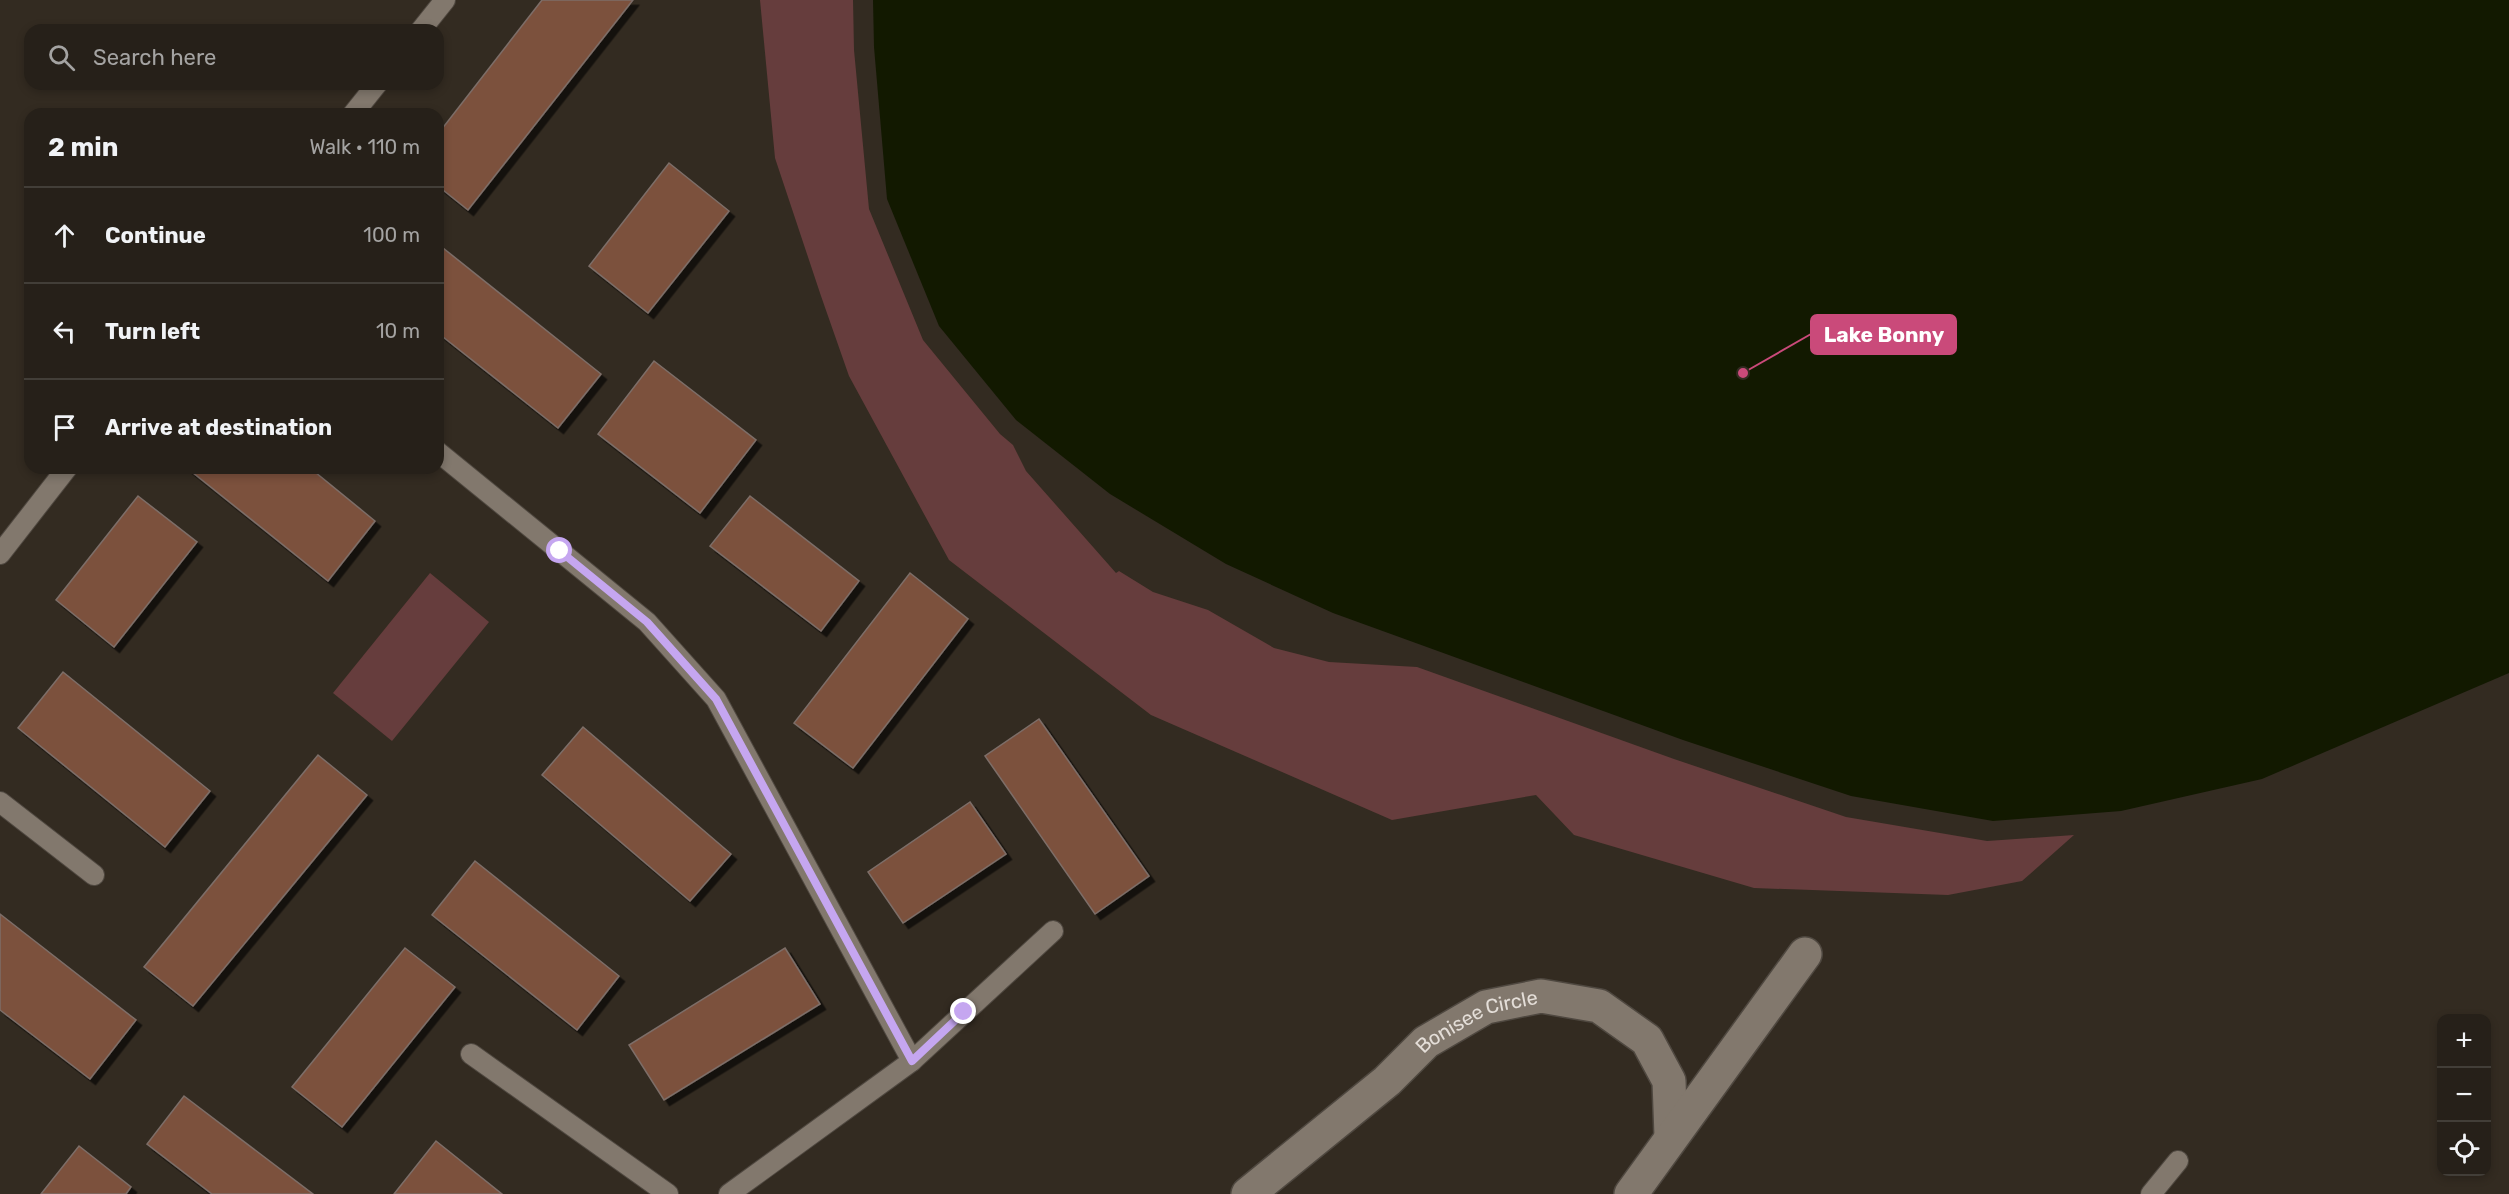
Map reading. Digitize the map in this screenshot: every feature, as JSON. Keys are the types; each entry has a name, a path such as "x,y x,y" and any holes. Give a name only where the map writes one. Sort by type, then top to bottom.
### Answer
{"street":[{"path":"1631,1194 1805,954"},
{"name":"Bonisee Circle","path":"1248,1194 1387,1081 1426,1042 1486,1007 1541,996 1599,1006 1647,1040 1669,1081 1671,1136"}],"lane":[{"path":"426,24 445,0"},
{"path":"358,108 372,90"},
{"path":"444,457 647,622 716,699 912,1061"},
{"path":"0,554 62,474"},
{"path":"0,802 94,875"},
{"path":"729,1194 912,1061 1053,931"},
{"path":"471,1054 668,1194"},
{"path":"2151,1194 2178,1161"}],"shaded area":[{"path":"760,0 853,0 854,50 869,209 923,340 1000,434 1013,445 1026,471 1116,573 1119,571 1153,592 1208,610 1274,648 1329,662 1417,667 1674,759 1846,817 1987,841 2074,835 2022,881 1948,895 1754,888 1574,835 1536,795 1392,820 1151,715 949,560 849,376 821,296 775,158"},
{"path":"873,0 2509,0 2509,673 2262,779 2121,811 1993,821 1851,796 1683,740 1333,613 1226,564 1110,494 1016,420 939,326 887,199 874,47"},
{"path":"430,573 489,622 392,741 333,693"}],"building":[{"path":"542,0 633,0 468,210 444,191 444,126"},
{"path":"669,163 729,211 648,313 589,266"},
{"path":"444,249 601,374 558,428 444,338"},
{"path":"654,361 756,440 700,513 598,434"},
{"path":"194,474 317,474 375,521 328,581"},
{"path":"138,496 197,542 114,647 56,600"},
{"path":"750,496 859,581 821,631 710,546"},
{"path":"910,573 968,619 853,768 794,723"},
{"path":"63,672 210,791 165,847 18,728"},
{"path":"1039,719 1149,876 1095,914 985,756"},
{"path":"583,727 731,854 690,901 542,775"},
{"path":"318,755 367,795 193,1006 144,967"},
{"path":"970,802 1006,854 903,923 868,872"},
{"path":"475,861 619,976 577,1030 432,915"},
{"path":"0,914 136,1020 90,1079 0,1010"},
{"path":"405,948 455,987 342,1127 292,1087"},
{"path":"785,948 820,1004 664,1100 629,1045"},
{"path":"184,1096 313,1194 212,1194 147,1144"},
{"path":"436,1141 502,1194 394,1194"},
{"path":"79,1146 131,1187 126,1194 41,1194"}],"place":[{"name":"Lake Bonny","path":"1743,373"}],"route":[{"path":"560,551 647,622 716,699 912,1061 964,1012"}]}
